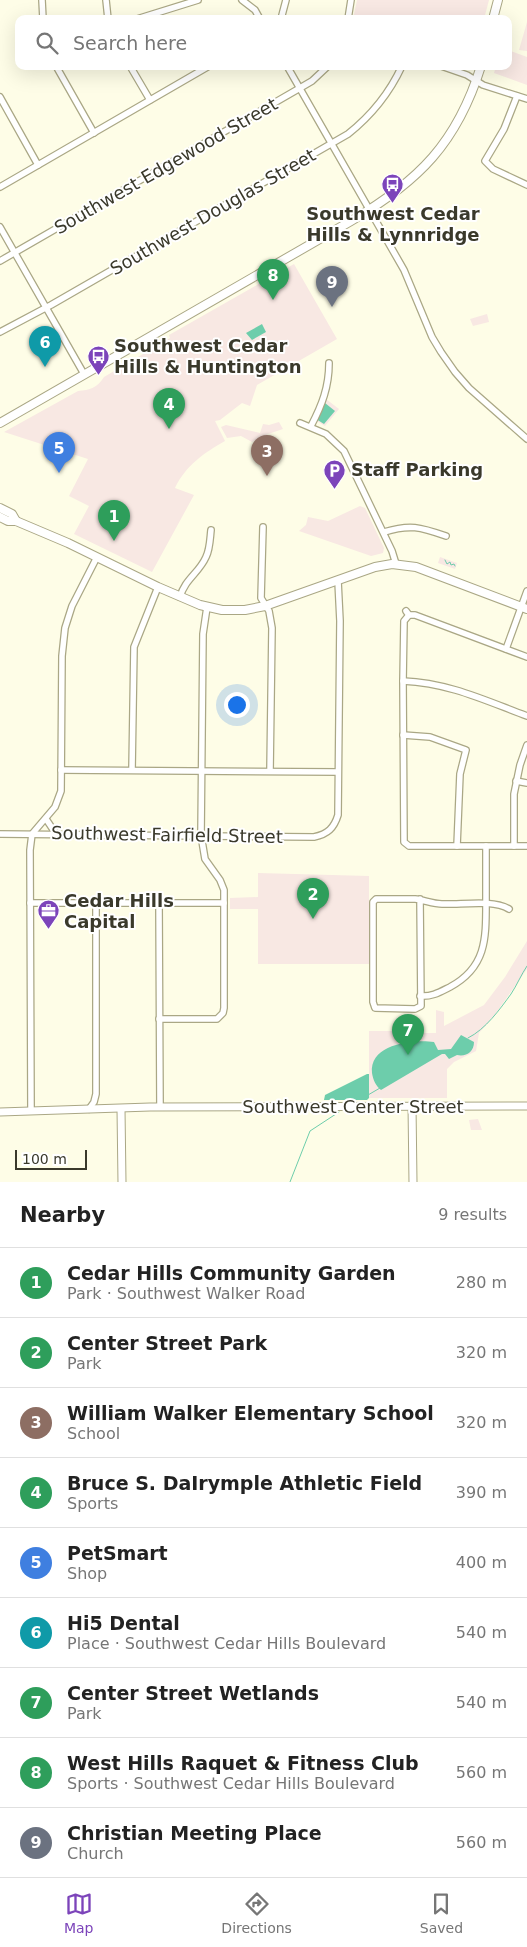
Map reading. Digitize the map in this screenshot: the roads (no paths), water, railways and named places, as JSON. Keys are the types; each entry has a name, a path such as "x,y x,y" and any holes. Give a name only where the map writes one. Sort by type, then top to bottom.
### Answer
{"main road":[{"path":"494,15 498,0"},
{"path":"0,423 370,210 409,182 450,137 463,113 480,70"},
{"path":"0,508 12,514 16,521"},
{"path":"0,517 8,521 16,521 180,597 207,607 237,611 265,606 375,567 396,564 424,570 524,608"}],"street":[{"path":"42,0 43,15"},
{"path":"106,0 108,15"},
{"path":"150,15 198,0"},
{"path":"242,0 255,10 258,15"},
{"path":"282,15 286,0"},
{"path":"349,15 351,0"},
{"path":"58,70 94,133"},
{"path":"132,70 150,100"},
{"path":"0,187 202,70"},
{"path":"289,70 404,270 432,337 450,366 469,388 527,439"},
{"name":"Southwest Edgewood Street","path":"0,261 312,81 324,70"},
{"name":"Southwest Douglas Street","path":"0,332 348,134 374,112 394,84 400,70"},
{"path":"450,70 484,85 527,99"},
{"path":"0,96 38,165"},
{"path":"517,96 504,129 485,161 493,169 527,185"},
{"path":"0,227 84,374"},
{"path":"310,426 326,394 329,380 329,363"},
{"path":"300,423 326,434 344,451 384,532 396,564"},
{"path":"384,532 412,526 446,536"},
{"path":"263,527 261,598 271,617 272,628 270,771"},
{"path":"180,597 188,579 206,557 211,530"},
{"path":"31,1110 30,903 32,834 46,819 58,800 61,770 62,656 65,628 72,606 97,558"},
{"path":"61,770 338,772 340,598 338,581"},
{"path":"132,770 134,646 158,587"},
{"path":"506,649 524,608 527,591"},
{"path":"159,1019 211,1020 221,1017 224,1008 224,890 220,880 205,859 201,836 203,634 207,607"},
{"path":"527,657 408,613 404,621 403,840 409,846 527,846"},
{"path":"403,681 446,686 527,716"},
{"path":"403,735 430,737 466,750 460,774 458,846"},
{"path":"514,846 514,794 527,745"},
{"name":"Southwest Fairfield Street","path":"0,834 314,837 332,829 338,815 338,772"},
{"path":"516,781 527,783"},
{"path":"46,819 56,834"},
{"path":"420,996 438,993 452,986 472,970 480,956 485,942 486,846"},
{"path":"420,899 421,1006 418,1008 375,1008 373,1002 373,902 376,899 420,899 440,904 501,905 508,909"},
{"path":"30,903 224,903"},
{"path":"89,1109 94,1102 96,1094 96,903"},
{"path":"159,903 160,1107"},
{"path":"412,1105 412,1182"},
{"name":"Southwest Center Street","path":"143,1109 412,1105 527,1106"},
{"name":"Southwest Center Street","path":"0,1112 179,1108"},
{"path":"121,1109 122,1182"}],"waterway":[{"path":"445,560 447,564 450,562 451,565 454,564 455,566"},
{"path":"468,1038 487,1024 497,1012 511,994 527,966"},
{"path":"368,1095 380,1088"},
{"path":"290,1182 310,1131 339,1112"}],"place":[{"name":"Southwest Cedar Hills & Lynnridge","path":"393,203"},
{"name":"West Hills Raquet & Fitness Club","path":"273,300"},
{"name":"Christian Meeting Place","path":"332,307"},
{"name":"Hi5 Dental","path":"45,367"},
{"name":"Southwest Cedar Hills & Huntington","path":"98,375"},
{"name":"Bruce S. DaIrymple Athletic Field","path":"169,429"},
{"name":"PetSmart","path":"59,473"},
{"name":"William Walker Elementary School","path":"267,476"},
{"name":"Staff Parking","path":"335,489"},
{"name":"Cedar Hills Community Garden","path":"114,541"},
{"name":"Center Street Park","path":"313,919"},
{"name":"Cedar Hills Capital","path":"48,930"},
{"name":"Center Street Wetlands","path":"408,1055"}]}
